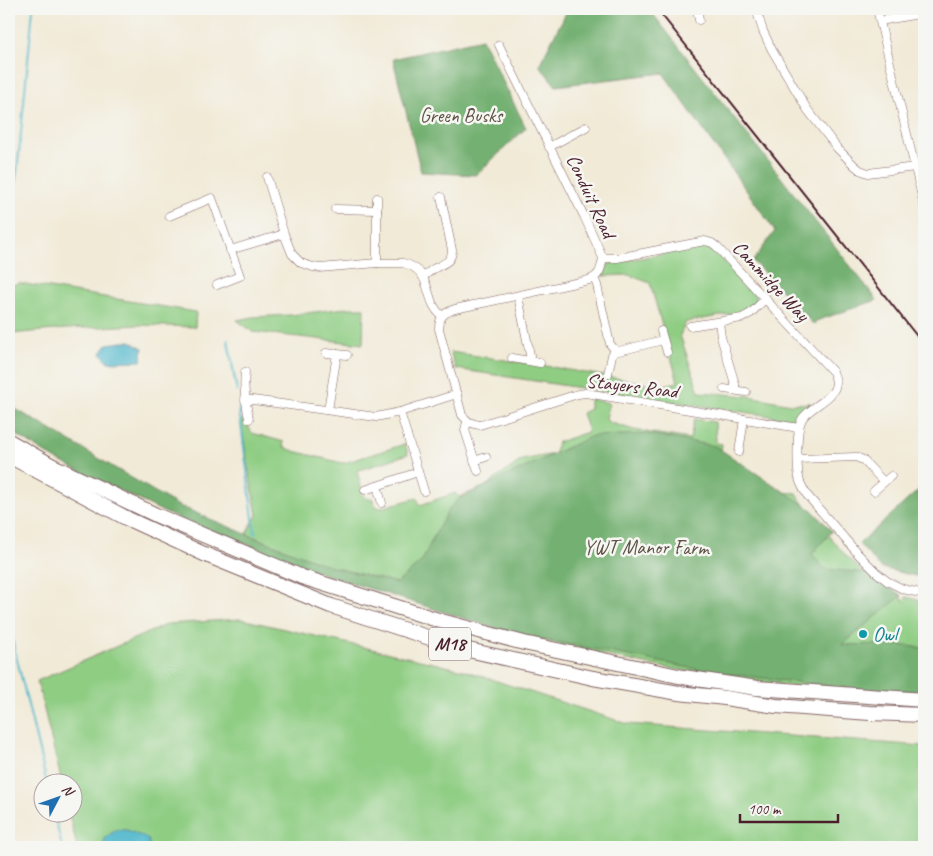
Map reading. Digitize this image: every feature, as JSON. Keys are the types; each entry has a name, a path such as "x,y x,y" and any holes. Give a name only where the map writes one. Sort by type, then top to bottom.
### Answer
{"highway":[{"name":"M18","path":"9,441 51,466 156,515 302,577 440,622 524,643 683,677 757,688 924,700"},
{"name":"M18","path":"9,456 128,520 204,554 331,606 464,649 593,678 679,693 785,706 870,713 924,714"}],"street":[{"path":"697,9 699,20"},
{"path":"756,9 772,50 807,109 837,148 854,165 868,173 915,167"},
{"path":"877,9 924,205"},
{"path":"880,21 924,13"},
{"name":"Conduit Road","path":"499,45 603,258"},
{"name":"Conduit Road","path":"549,147 586,127"},
{"path":"267,177 284,234 292,254 301,263 306,266 320,268 403,262 414,267 424,277 435,310 442,316"},
{"path":"424,277 450,260 452,255 441,196"},
{"path":"169,216 212,198 240,276 217,285"},
{"path":"377,198 378,263"},
{"path":"335,209 378,210"},
{"path":"230,250 284,234"},
{"name":"Cammidge Way","path":"603,258 618,258 705,241 717,247 833,372 836,382 834,390 807,413 802,419 799,428"},
{"path":"478,471 465,430 467,422 462,415 439,329 439,322 442,316 455,309 594,278 599,274 603,258"},
{"path":"594,278 610,344 615,350 619,351 663,340"},
{"path":"518,296 530,356 529,360"},
{"path":"690,326 742,318 751,313 766,298"},
{"path":"718,322 735,390"},
{"path":"661,331 667,352"},
{"path":"608,374 615,350"},
{"path":"326,352 347,355"},
{"path":"328,410 336,354"},
{"path":"512,358 540,363"},
{"path":"245,372 245,400 249,419"},
{"path":"724,389 746,392"},
{"name":"Stayers Road","path":"467,422 480,425 586,393 799,428"},
{"path":"245,400 381,417 457,394"},
{"path":"400,412 424,490"},
{"path":"739,452 744,419"},
{"path":"799,428 799,479 807,495 876,572 887,581 903,589 924,594"},
{"path":"798,459 856,456 863,460 884,482"},
{"path":"474,461 486,457"},
{"path":"365,490 418,472"},
{"path":"874,490 891,476"},
{"path":"377,486 382,503"}],"green space":[{"path":"568,9 649,9 877,300 816,321 814,325 753,261 775,231 663,73 556,86 539,65"},
{"name":"Green Busks","path":"482,39 526,128 476,175 421,172 393,59"},
{"path":"704,246 714,250 758,299 742,312 686,322 680,335 699,392 748,396 791,404 811,403 792,419 456,369 450,352 661,386 678,382 650,283 629,275 602,276 609,264"},
{"path":"19,283 196,312 195,327 138,325 9,334 9,286"},
{"path":"346,308 364,308 363,344 253,332 237,320 253,317 291,315"},
{"name":"YWT Manor Farm","path":"590,399 609,403 606,419 608,422 634,430 690,439 694,419 715,422 716,443 722,444 721,452 780,492 797,493 801,501 824,526 827,534 863,574 882,587 902,595 901,599 905,600 906,597 924,601 924,697 832,691 727,678 650,665 538,640 420,603 246,534 257,515 241,421 245,420 252,433 284,442 283,447 344,463 405,444 408,454 357,471 363,495 368,499 372,498 375,505 379,508 417,498 420,505 455,493 459,497 484,487 522,460 554,454 558,442 588,432 582,413 590,409"},
{"name":"YWT Manor Farm","path":"9,405 177,505 332,567 397,583 422,561 449,509 460,498 592,436 648,434 715,446 812,510 832,531 812,554 825,569 869,573 901,596 842,645 892,644 924,648 924,691 863,690 711,672 510,633 327,575 168,514 55,459 9,430"},
{"path":"924,485 924,578 881,568 859,544"},
{"path":"241,619 463,670 628,724 924,746 924,847 77,847 71,824 82,824 82,774 60,774 37,681 168,624"}],"water":[{"path":"130,341 143,348 141,361 108,362 101,353 107,344"},
{"path":"116,830 127,830 148,839 150,847 103,847 105,838"}],"waterway":[{"path":"9,229 18,163 33,9"},
{"path":"228,340 237,392"},
{"path":"239,408 255,534"},
{"path":"9,626 45,774"},
{"path":"56,824 62,847"}],"railway":[{"path":"657,9 924,345"}],"place":[{"name":"Owl","path":"863,634"}]}
